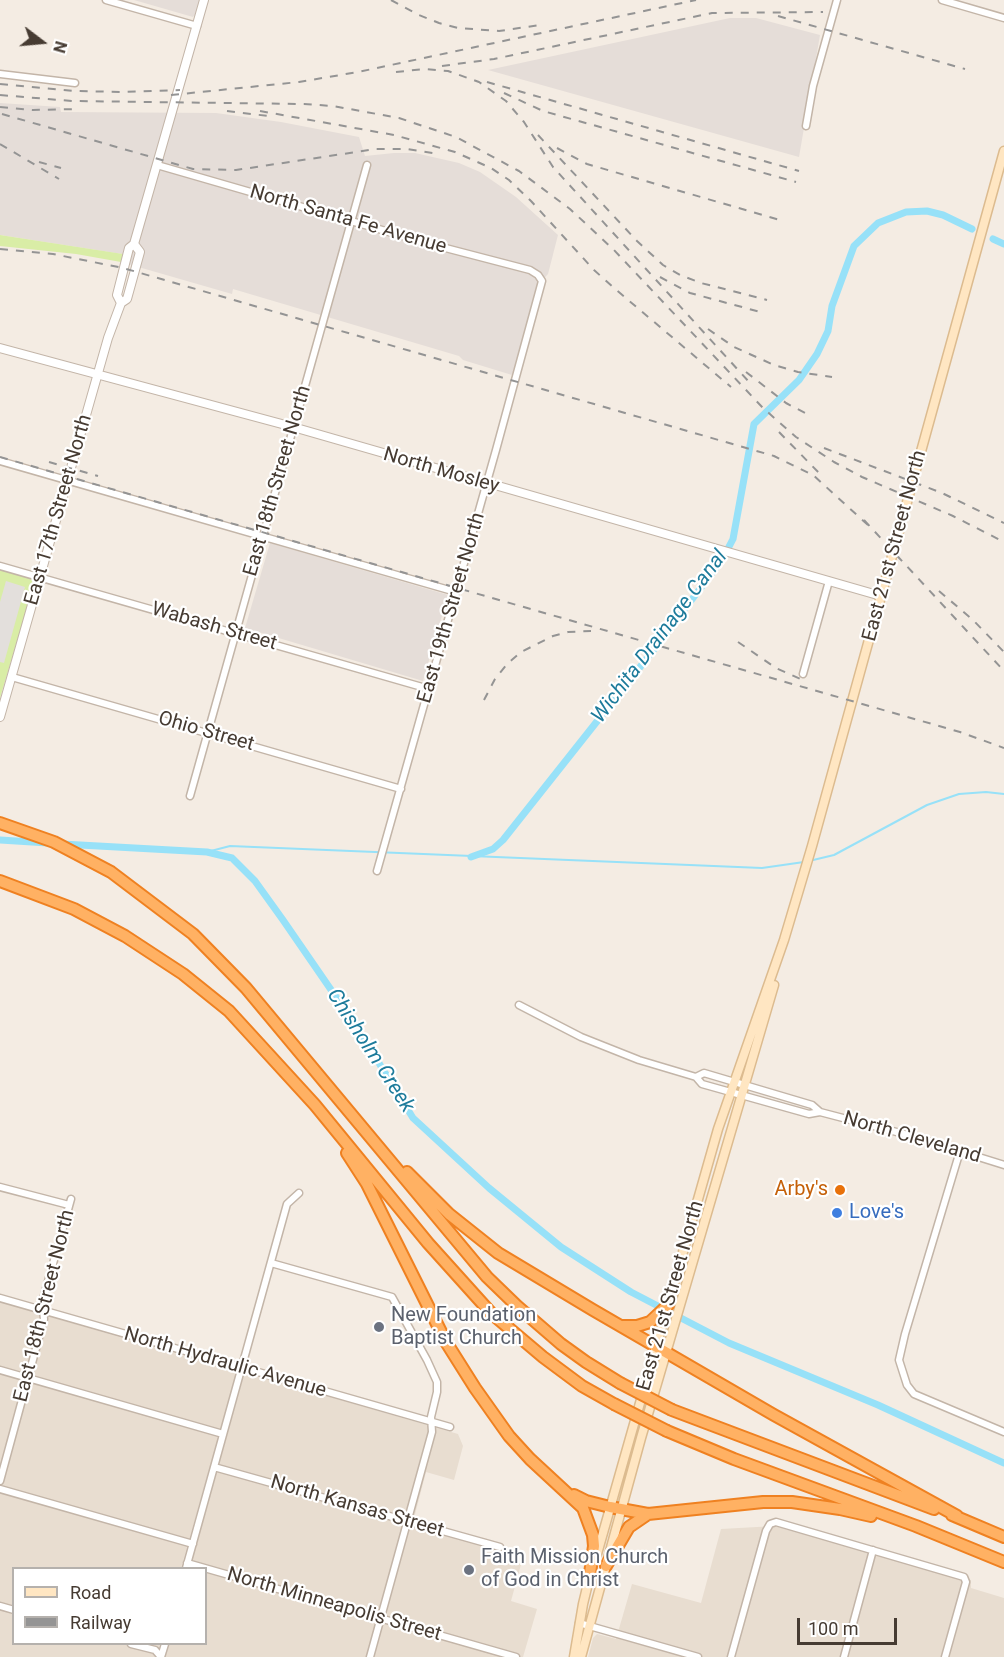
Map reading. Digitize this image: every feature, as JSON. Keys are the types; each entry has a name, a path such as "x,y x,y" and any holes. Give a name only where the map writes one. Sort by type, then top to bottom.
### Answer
{"highway":[{"path":"0,823 54,842 111,872 193,934 246,988 487,1277 561,1344 586,1362 672,1410 857,1481 957,1516 1004,1537"},
{"path":"0,881 100,921 159,957 229,1011 315,1105 428,1242 491,1313 543,1358 582,1386 667,1431 734,1459 916,1526 1004,1562"},
{"path":"315,1105 367,1184 446,1342 475,1388 509,1436 530,1459 583,1508 593,1535 594,1546 589,1580"},
{"path":"353,1115 449,1214 490,1246 656,1347 957,1516"},
{"path":"620,1326 637,1326 650,1322 668,1305"},
{"path":"567,1492 586,1501 648,1514 763,1502 792,1502 840,1509 916,1526"},
{"path":"606,1566 629,1527 648,1514"}],"main road":[{"name":"East 21st Street North","path":"581,1657 606,1566 616,1508 656,1347 718,1129 784,940 812,846 1004,151"},
{"name":"East 21st Street North","path":"574,1657 589,1580 616,1508 667,1353 772,995 784,940"}],"street":[{"path":"106,0 197,26"},
{"name":"East 17th Street North","path":"0,717 98,375 121,303 117,295 123,268 129,248 134,244 204,0"},
{"path":"806,126 813,86 837,0"},
{"path":"942,0 1004,18"},
{"path":"0,74 75,83"},
{"name":"North Santa Fe Avenue","path":"157,165 351,222 530,270 538,275"},
{"name":"East 18th Street North","path":"190,796 206,732 367,165"},
{"name":"East 19th Street North","path":"377,871 540,293 542,281 538,275"},
{"name":"North Mosley","path":"0,348 293,428 881,596"},
{"path":"0,461 456,592"},
{"name":"Wabash Street","path":"0,566 429,688"},
{"path":"803,674 829,581"},
{"name":"Ohio Street","path":"12,677 401,789"},
{"name":"North Cleveland","path":"519,1005 581,1037 639,1060 696,1077 702,1084 809,1114 820,1112 908,1135 1004,1165"},
{"name":"North Cleveland","path":"696,1077 704,1073 812,1105 820,1112"},
{"path":"960,1151 899,1360 907,1385 915,1394 1004,1432"},
{"name":"East 18th Street North","path":"0,1187 70,1202 42,1304 45,1319 0,1481"},
{"path":"187,1566 287,1204 299,1193"},
{"path":"271,1263 392,1297 437,1382 432,1432 370,1657"},
{"name":"North Hydraulic Avenue","path":"0,1298 450,1427"},
{"path":"0,1370 223,1434"},
{"name":"North Kansas Street","path":"214,1467 500,1547"},
{"path":"0,1489 193,1544"},
{"path":"731,1657 768,1527 776,1522 961,1575 966,1582 945,1657"},
{"path":"844,1657 873,1550"},
{"name":"North Minneapolis Street","path":"207,1571 516,1657"},
{"path":"579,1623 698,1657"},
{"path":"135,1645 155,1650 161,1657"}],"shaded area":[{"path":"134,0 200,0 193,17"},
{"path":"730,18 756,18 820,35 799,157 488,70"},
{"path":"0,103 60,107 61,112 216,113 281,122 359,137 365,156 415,153 459,163 480,172 516,197 558,235 548,274 538,285 512,375 463,360 459,356 233,289 232,294 121,262 122,254 0,235"},
{"path":"270,543 448,595 423,681 245,628"},
{"path":"6,581 25,587 4,663 0,662 0,602"},
{"path":"0,1302 235,1371 235,1379 181,1567 12,1567 12,1645 160,1645 157,1657 0,1657"},
{"path":"248,1373 458,1434 463,1446 454,1480 426,1472 412,1526 523,1557 511,1601 537,1609 523,1657 165,1657 169,1645 207,1645 207,1567 190,1567 243,1378"},
{"path":"775,1526 971,1580 971,1588 1004,1598 1004,1657 588,1657 593,1638 597,1634 616,1639 632,1584 701,1603 721,1529"}],"green space":[{"path":"0,235 123,254 121,262 76,254 0,246"},
{"path":"0,570 31,579 34,584 0,698"}],"waterway":[{"name":"Wichita Drainage Canal","path":"471,857 493,849 503,840 722,560 733,539 754,424 799,380 817,354 828,331 832,306 854,246 878,223 906,212 927,211 943,215 972,229"},
{"name":"Wichita Drainage Canal","path":"993,239 1004,244"},
{"path":"809,861 834,855 927,805 959,794 986,792 1004,794"},
{"name":"Chisholm Creek","path":"0,840 48,843"},
{"name":"Chisholm Creek","path":"62,844 207,852 232,858 255,881 283,920 356,1026 413,1118 489,1188 561,1247 631,1292 729,1343 878,1405 1004,1463"},
{"path":"207,852 230,846 762,868 804,862"}],"railway":[{"path":"391,0 419,15 458,28 499,31 540,25"},
{"path":"171,95 299,82 358,72 696,0"},
{"path":"442,66 494,59 712,13 823,12"},
{"path":"778,16 965,69"},
{"path":"396,72 424,69 448,71 479,82 506,101 524,122 553,167 750,383"},
{"path":"487,82 799,171"},
{"path":"0,84 74,91 180,90"},
{"path":"504,93 543,111 796,182"},
{"path":"0,95 72,101 333,106 399,118 456,137 519,171 570,209 614,250 763,408 796,437 862,477 953,516 1004,542"},
{"path":"0,107 33,110 78,109"},
{"path":"227,111 268,116"},
{"path":"260,111 394,135 455,152 491,168 509,180 531,201 594,270 731,387"},
{"path":"2,114 193,169 236,170 376,149 407,149 433,153"},
{"path":"538,135 637,241 663,265 701,283 767,300"},
{"path":"0,144 59,179"},
{"path":"557,148 587,164 780,220"},
{"path":"39,162 61,168"},
{"path":"0,249 53,254 123,268 774,456 813,475 869,526"},
{"path":"660,277 690,293 764,313"},
{"path":"708,329 734,347 774,365 798,372 832,377"},
{"path":"746,372 786,403 805,413"},
{"path":"779,432 821,475"},
{"path":"824,448 942,493 1004,523"},
{"path":"0,457 960,732 1004,748"},
{"path":"49,462 98,476"},
{"path":"864,520 1004,671"},
{"path":"939,591 973,620 1004,652"},
{"path":"484,700 495,679 521,652 553,636 568,632 591,631"},
{"path":"738,642 776,668 805,681"}],"place":[{"name":"Arby's","path":"840,1190"},
{"name":"Love's","path":"837,1213"},
{"name":"New Foundation Baptist Church","path":"379,1327"},
{"name":"Faith Mission Church of God in Christ","path":"469,1570"}]}
